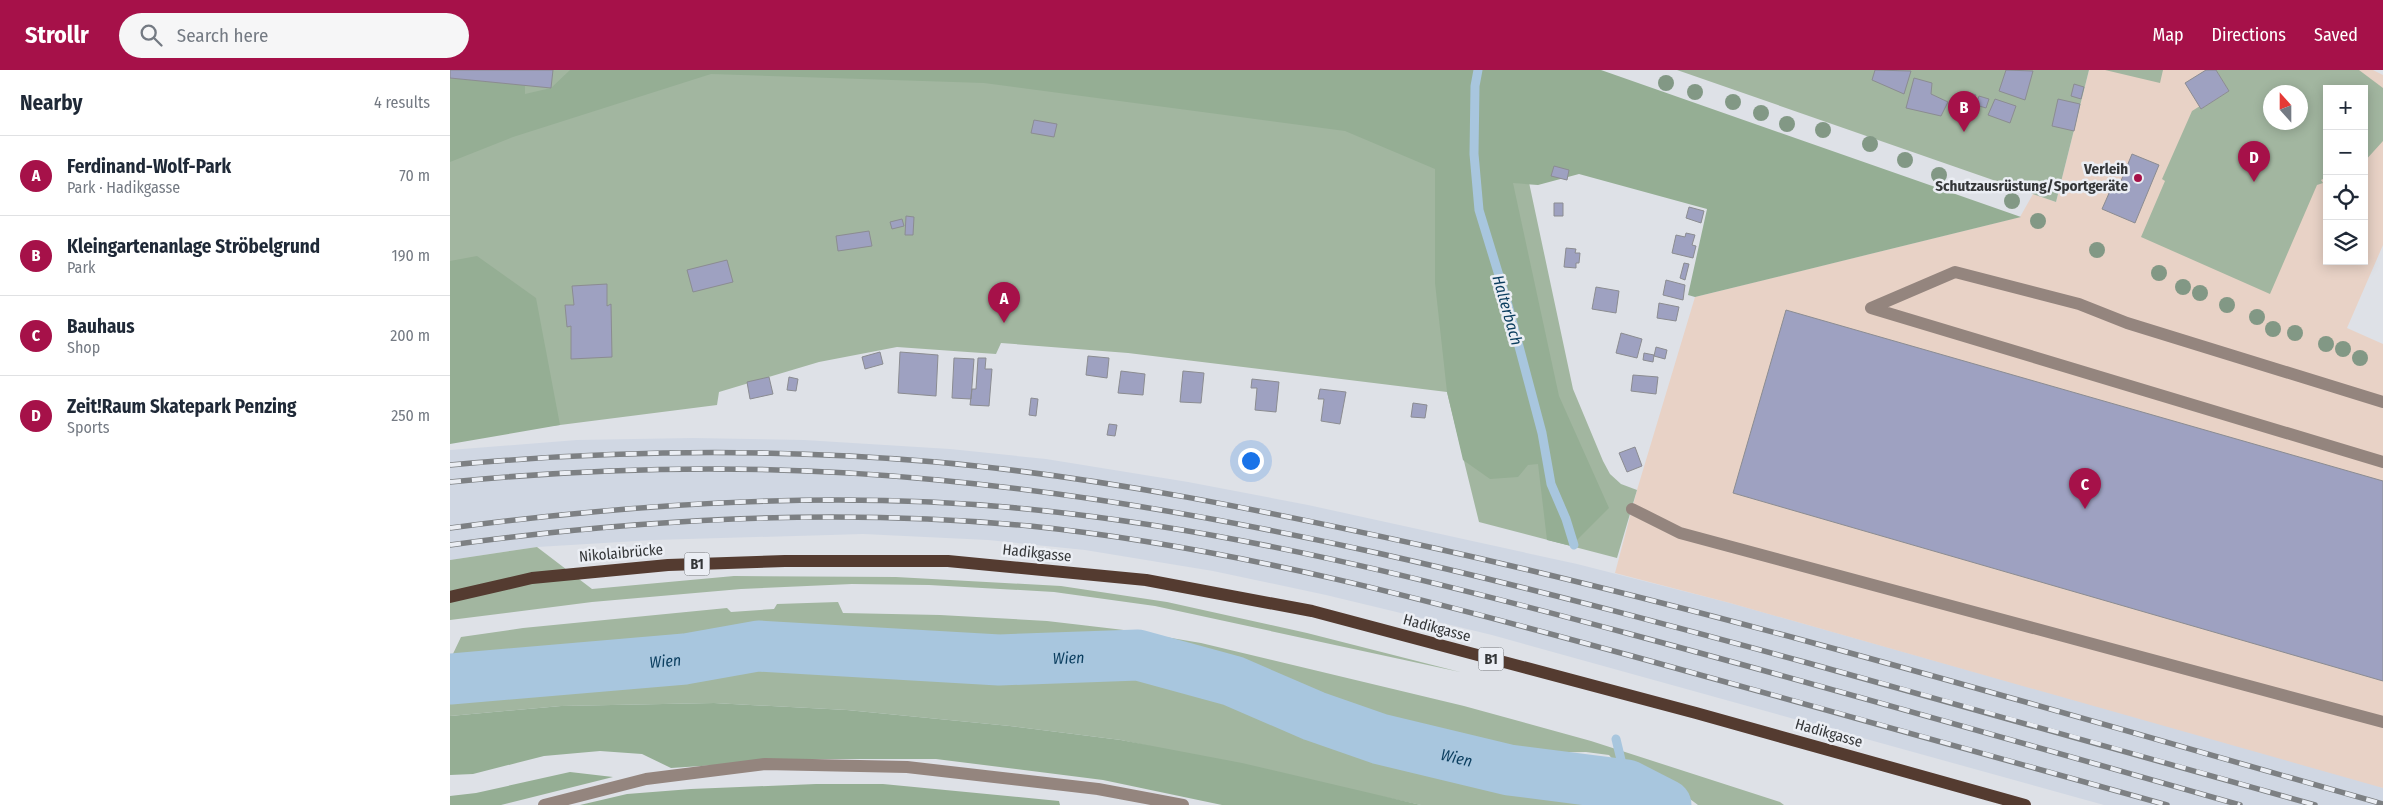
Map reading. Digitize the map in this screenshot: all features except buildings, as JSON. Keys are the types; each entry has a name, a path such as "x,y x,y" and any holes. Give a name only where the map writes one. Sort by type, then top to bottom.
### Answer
{"main road":[{"name":"Nikolaibrücke","path":"450,597 532,578 668,565 784,561 948,561"},
{"name":"Hadikgasse","path":"948,561 1146,580 1312,611 1686,710 2025,805"}],"lane":[{"path":"2383,402 2127,323 2079,304 1955,272 1871,308 2383,462"},
{"path":"1632,509 1680,533 2383,722"},
{"path":"544,805 646,779 765,764 908,767 1098,790 1183,805"}],"shaded area":[{"path":"2089,70 2373,70 2383,75 2383,245 2347,328 2383,344 2383,788 1730,603 1615,573 1637,490 1695,297 2020,217 2033,194 2056,202"},
{"path":"693,438 804,440 950,449 1046,459 1188,482 1308,505 1577,564 1730,603 2369,783 2383,788 2383,805 2104,805 1492,635 1326,595 1213,571 1085,550 988,540 863,534 654,540 537,547 450,560 450,450 577,440"}],"green space":[{"path":"450,70 1524,70 1521,145 1573,389 1610,474 1621,484 1637,490 1617,558 1479,522 1447,392 1128,353 1001,343 996,354 897,347 819,362 719,392 717,405 560,425 450,436"},
{"path":"570,70 1601,70 2021,217 1695,297 1688,295 1707,209 1579,174 1538,185 1513,183 1559,396 1609,508 1571,546 1547,540 1538,464 1528,465 1518,477 1490,479 1463,460 1447,392 1435,283 1435,169 1345,131 984,83 711,74 513,137 450,162 450,78 525,85 525,94 551,88"},
{"path":"1677,70 2089,70 2056,202"},
{"path":"2105,70 2163,70 2160,83"},
{"path":"2216,70 2359,70 2383,88 2383,141 2368,158 2368,85 2323,85 2323,179 2321,180 2323,183 2317,185 2270,294 2141,237 2165,181 2162,179 2192,111 2200,106 2201,109 2229,91"},
{"path":"477,256 536,298 560,425 450,444 450,261"},
{"path":"537,547 592,589 734,576 896,577 1061,586 1167,602 1307,633 1460,672 1155,606 1054,592 929,585 852,584 741,589 592,602 450,620 450,560"},
{"path":"838,602 843,613 940,615 1047,621 1124,630 1201,643 1464,706 1591,741 1780,802 1784,805 1698,805 1671,785 1621,776 1617,771 1615,762 1609,755 1586,752 1512,753 1269,689 1260,668 1156,643 1131,642 1064,648 998,647 982,639 970,639 959,644 893,641 880,631 790,628 739,631 712,636 696,645 679,639 450,660 461,637 523,628 727,608 731,612 774,609 777,604"},
{"path":"762,661 1058,678 1112,666 1142,666 1252,700 1264,720 1380,759 1492,782 1593,793 1631,805 1421,805 1121,740 1010,726 847,710 714,703 561,706 450,716 450,695"},
{"path":"714,703 847,710 1010,726 1121,740 1242,763 1421,805 1222,805 1103,780 936,759 806,759 671,768 642,754 600,751 544,756 473,774 450,775 450,716 561,706"},
{"path":"570,772 613,777 501,805 450,805 450,796 476,793"},
{"path":"816,784 883,784 1059,801 1060,805 580,805 627,794 691,789"}],"waterway":[{"name":"Halterbach","path":"1478,70 1475,86 1474,154 1479,210 1508,305 1542,433 1551,484 1566,519 1574,545"},
{"name":"Wien","path":"450,679 685,659 758,646 999,660 1138,655 1233,681 1314,716 1380,739 1509,770 1627,785 1666,805"},
{"name":"Halterbach","path":"1616,739 1627,785"}],"railway":[{"path":"450,465 572,456 632,454 814,454 936,462 1124,486 1311,521 1554,576 1673,606 1792,637 2383,804"},
{"path":"450,482 633,470 755,469 816,471 938,480 1158,509 1376,553 1593,605 1935,698 2315,805"},
{"path":"450,528 521,519 666,506 811,500 884,500 956,503 1103,518 1255,543 1406,576 1556,614 1859,697 2240,805"},
{"path":"450,545 521,536 666,523 813,517 959,521 1030,526 1106,535 1258,562 1484,616 2167,805"}],"place":[{"name":"Kleingartenanlage Ströbelgrund","path":"1964,132"},
{"name":"Verleih Schutzausrüstung/Sportgeräte","path":"2138,178"},
{"name":"Zeit!Raum Skatepark Penzing","path":"2254,182"},
{"name":"Ferdinand-Wolf-Park","path":"1004,323"},
{"name":"Bauhaus","path":"2085,509"}]}
